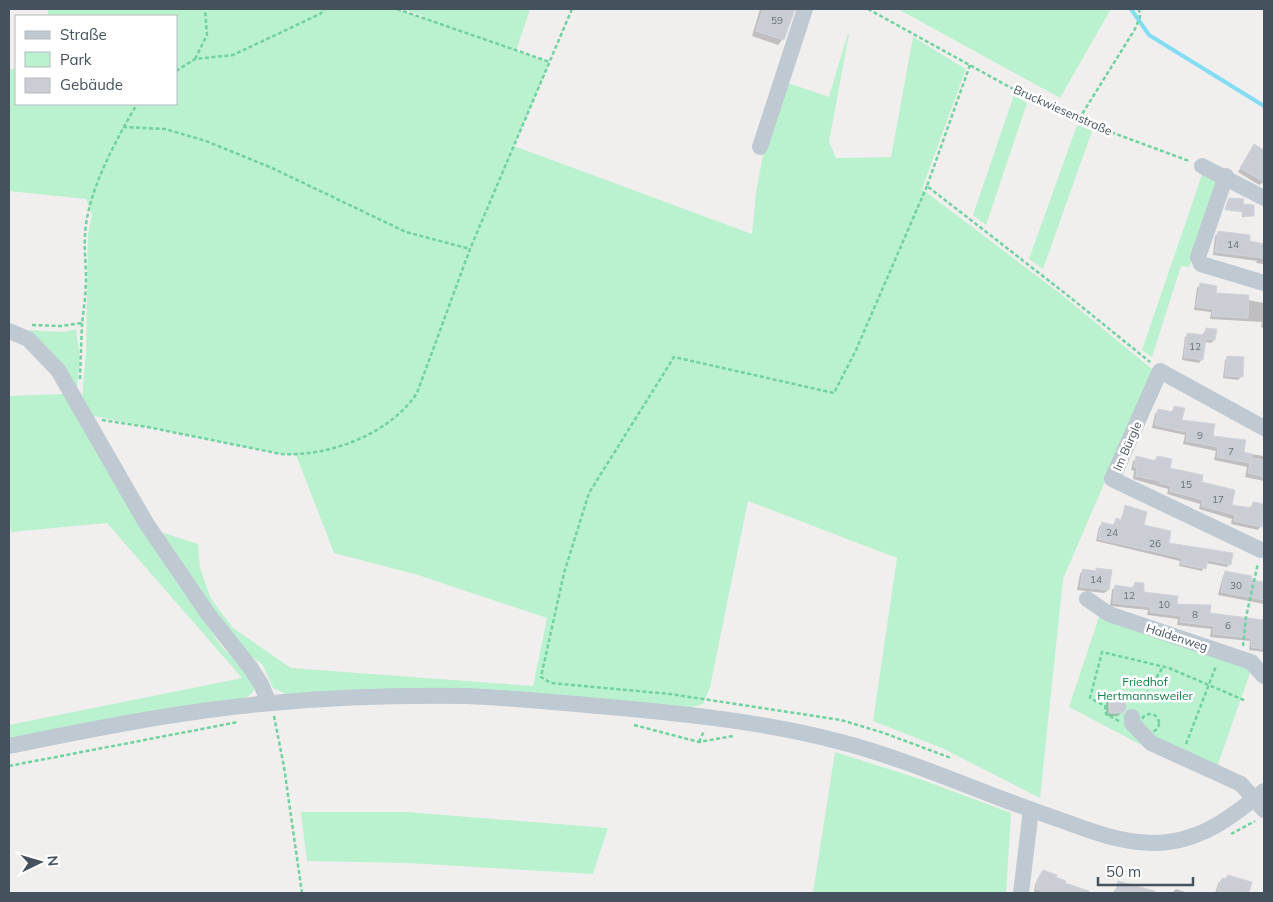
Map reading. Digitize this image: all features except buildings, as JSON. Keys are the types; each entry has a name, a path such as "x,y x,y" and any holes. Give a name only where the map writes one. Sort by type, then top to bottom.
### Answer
{"street":[{"path":"760,147 805,9"},
{"path":"1202,166 1226,176 1264,198"},
{"path":"1226,176 1198,257 1201,264 1264,283"},
{"path":"9,331 28,339 58,370 146,523 208,614 261,684 272,709"},
{"path":"1160,371 1264,428"},
{"name":"Im Bürgle","path":"1160,371 1112,479 1261,550"},
{"name":"Haldenweg","path":"1087,599 1110,614 1251,662 1264,676"},
{"path":"9,746 155,719 272,709 348,698 468,696 706,715 798,731 876,752 1031,810 1104,835 1135,843 1170,842 1210,830 1226,820 1260,805 1241,784 1151,743 1132,720"},
{"path":"1021,893 1031,810"}],"path":[{"path":"196,59 206,35 205,9"},
{"path":"178,70 196,59 233,54 320,14 325,9"},
{"path":"396,9 550,62"},
{"path":"88,421 116,421 288,455 313,454 368,436 390,423 407,409 417,393 470,249 572,9"},
{"name":"Bruckwiesenstraße","path":"868,9 1024,94 1078,120 1202,166"},
{"path":"1078,120 1135,29 1140,17 1139,9"},
{"path":"951,758 884,733 841,720 670,694 551,684 541,678 564,573 589,493 674,357 834,393 856,350 926,186 970,64"},
{"path":"80,381 86,278 85,234 89,210 123,128 136,105"},
{"path":"123,128 166,129 206,140 272,168 406,232 470,249"},
{"path":"926,186 1066,294 1160,371"},
{"path":"25,324 61,326 82,323"},
{"path":"1244,640 1254,578"},
{"path":"1132,720 1119,722 1106,714 1105,706 1090,698 1102,652 1163,666 1246,702"},
{"path":"1180,756 1217,664"},
{"path":"1146,694 1163,666"},
{"path":"272,709 284,714"},
{"path":"272,709 284,767 302,893"},
{"path":"9,766 245,721"},
{"path":"626,723 699,742 734,736"},
{"path":"1225,837 1260,805"}],"green space":[{"path":"48,9 397,9 423,18 424,16 403,9 530,9 516,51 550,62 514,146 752,234 756,193 763,155 788,83 829,97 848,33 829,142 836,158 891,157 913,37 966,69 922,189 1062,295 1153,370 1063,579 1040,798 942,748 873,721 897,558 748,501 710,687 703,704 684,709 286,694 273,688 263,665 231,641 155,530 198,544 200,568 211,599 233,628 291,668 533,686 547,618 418,575 334,553 296,455 281,454 89,415 82,398 86,354 88,234 92,214 86,199 9,191 9,69 15,69 15,105 178,105 178,15 48,15"},
{"path":"898,9 1111,9 1060,98"},
{"path":"1014,95 1027,103 986,225 973,215"},
{"path":"1077,125 1092,131 1043,269 1029,259"},
{"path":"1203,172 1219,180 1189,267 1181,266 1152,357 1142,350"},
{"path":"76,329 80,358 77,390 25,330 64,332"},
{"path":"64,394 138,522 179,586 222,647 251,676 255,685 253,692 246,698 9,739 9,725 242,678 107,523 11,532 9,511 9,396"},
{"name":"Friedhof Hertmannsweiler","path":"1099,617 1251,670 1217,767 1149,749 1069,707"},
{"path":"835,752 920,779 1011,813 1006,893 813,893"},
{"path":"301,812 406,812 608,828 593,874 408,863 307,861"}],"waterway":[{"path":"1131,9 1149,35 1264,106"}]}
